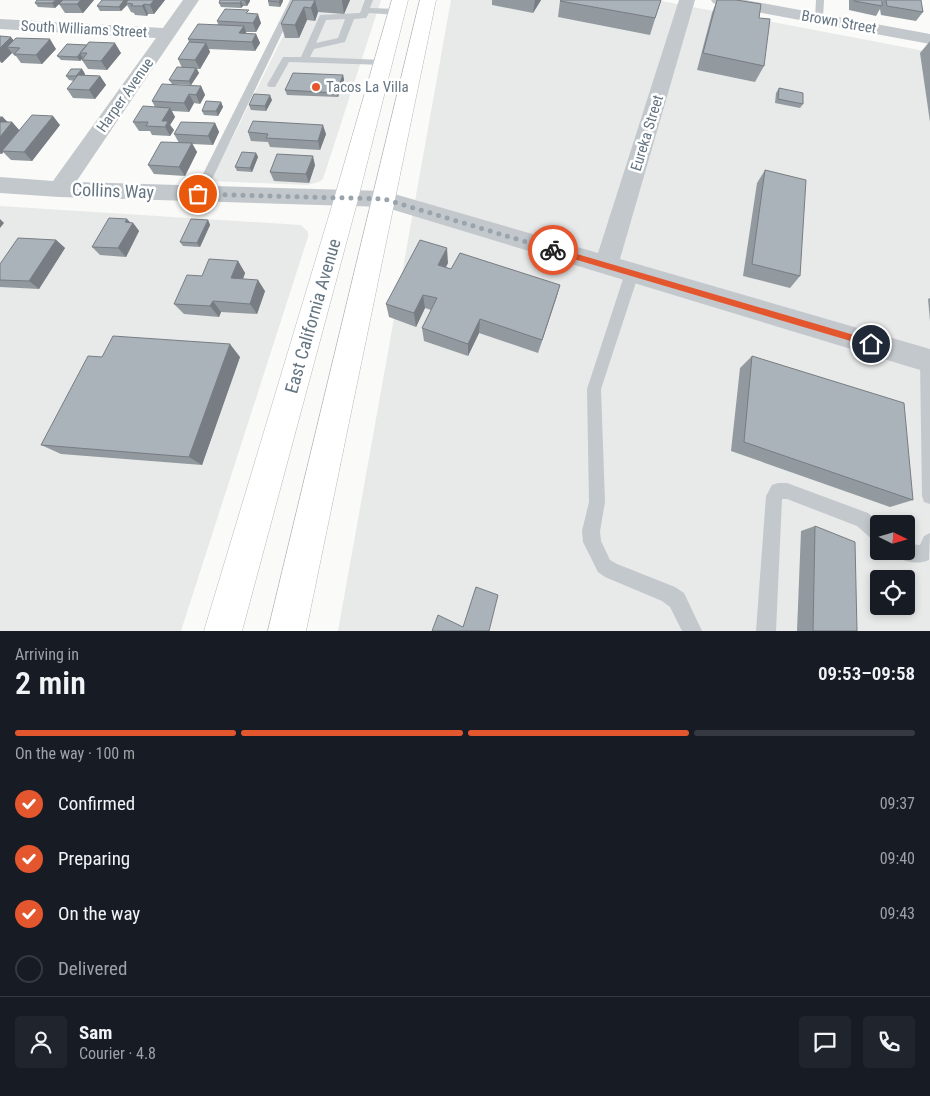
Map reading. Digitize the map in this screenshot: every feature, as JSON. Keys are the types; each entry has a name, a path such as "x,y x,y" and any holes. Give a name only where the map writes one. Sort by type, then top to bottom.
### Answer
{"main road":[{"path":"287,631 428,0"},
{"name":"East California Avenue","path":"223,631 399,6"}],"street":[{"name":"Harper Avenue","path":"59,189 191,0"},
{"name":"Eureka Street","path":"606,266 687,0"},
{"name":"Brown Street","path":"719,0 930,39"},
{"name":"South Williams Street","path":"0,24 168,33"},
{"name":"Collins Way","path":"0,185 59,189 384,199 928,360"}],"lane":[{"path":"198,194 294,0"},
{"path":"305,59 323,18 329,16 363,16 369,0"},
{"path":"819,18 820,0"},
{"path":"365,10 399,6"},
{"path":"311,47 333,44 342,40 350,17"},
{"path":"272,85 286,59 383,63"},
{"path":"632,273 594,388 597,502 591,531 592,542 604,566 611,571 668,594 676,600 692,631"},
{"path":"928,360 930,496"},
{"path":"766,631 774,496 778,491 787,491 862,519 870,525"},
{"path":"915,554 923,554 928,550 930,542"}],"shaded area":[{"path":"301,0 381,0 323,179 307,185 211,181"},
{"path":"451,0 656,0 930,52 930,631 338,631"},
{"path":"0,206 301,225 308,232 308,237 181,631 0,631"}],"building":[{"path":"37,0 56,0 52,3 35,3"},
{"path":"63,0 81,0 77,4 59,4"},
{"path":"102,0 124,0 119,7 97,6"},
{"path":"128,0 154,0 150,5 131,6 133,4 126,3"},
{"path":"220,0 246,0 240,3 219,3"},
{"path":"269,0 280,0 279,2"},
{"path":"293,0 315,0 311,8 304,7 295,25 281,24"},
{"path":"561,0 661,0 655,18"},
{"path":"717,0 736,0 761,4 759,18 770,19 764,66 703,53"},
{"path":"882,0 882,6 854,1"},
{"path":"886,0 921,0 923,12 887,6"},
{"path":"225,9 249,10 246,13 258,14 253,23 217,21"},
{"path":"198,24 244,26 239,33 256,34 252,42 188,39"},
{"path":"0,36 11,37 0,48"},
{"path":"16,38 50,39 36,55 14,54 20,48 7,47"},
{"path":"89,42 115,43 101,61 82,60 87,53 80,53"},
{"path":"189,42 206,43 195,60 178,59"},
{"path":"67,44 87,45 77,57 57,56"},
{"path":"177,67 196,68 189,81 169,80"},
{"path":"71,69 82,69 76,76 66,76"},
{"name":"Tacos La Villa","path":"293,73 343,75 336,93 285,90"},
{"path":"78,75 100,76 89,90 67,89"},
{"path":"162,84 201,86 196,95 189,94 184,103 152,101"},
{"path":"779,88 803,93 803,104 778,99"},
{"path":"254,94 270,95 265,106 249,105"},
{"path":"206,101 221,102 216,111 202,111"},
{"path":"143,106 170,108 162,121 168,121 165,127 146,126 148,122 133,122"},
{"path":"32,115 53,116 24,152 2,151"},
{"path":"253,121 323,125 318,141 266,138 268,134 248,132"},
{"path":"0,122 12,122 0,137"},
{"path":"181,122 215,123 208,136 174,134"},
{"path":"161,142 192,143 179,167 148,165"},
{"path":"242,152 256,153 250,168 235,167"},
{"path":"277,154 313,156 306,174 270,172"},
{"path":"765,170 806,180 800,276 752,264"},
{"path":"109,218 127,219 125,222 133,223 118,248 92,247"},
{"path":"191,219 208,220 197,243 180,242"},
{"path":"18,238 56,240 29,281 0,280 0,264"},
{"path":"420,240 447,248 438,265 451,269 460,253 560,285 542,340 480,319 468,344 422,328 437,298 423,295 414,313 386,304"},
{"path":"209,259 238,261 231,278 258,280 250,304 213,301 210,306 174,304 187,275 202,276"},
{"path":"113,336 230,344 189,457 41,445 88,356 102,357"},
{"path":"752,356 904,403 913,500 744,442"},
{"path":"815,526 855,542 857,631 813,631"},
{"path":"476,587 498,595 489,631 432,631 438,615 463,627"}],"way so far":[{"path":"198,194 384,199 553,250"}],"place":[{"name":"Tacos La Villa","path":"316,87"}],"route":[{"path":"553,250 871,344"}]}
